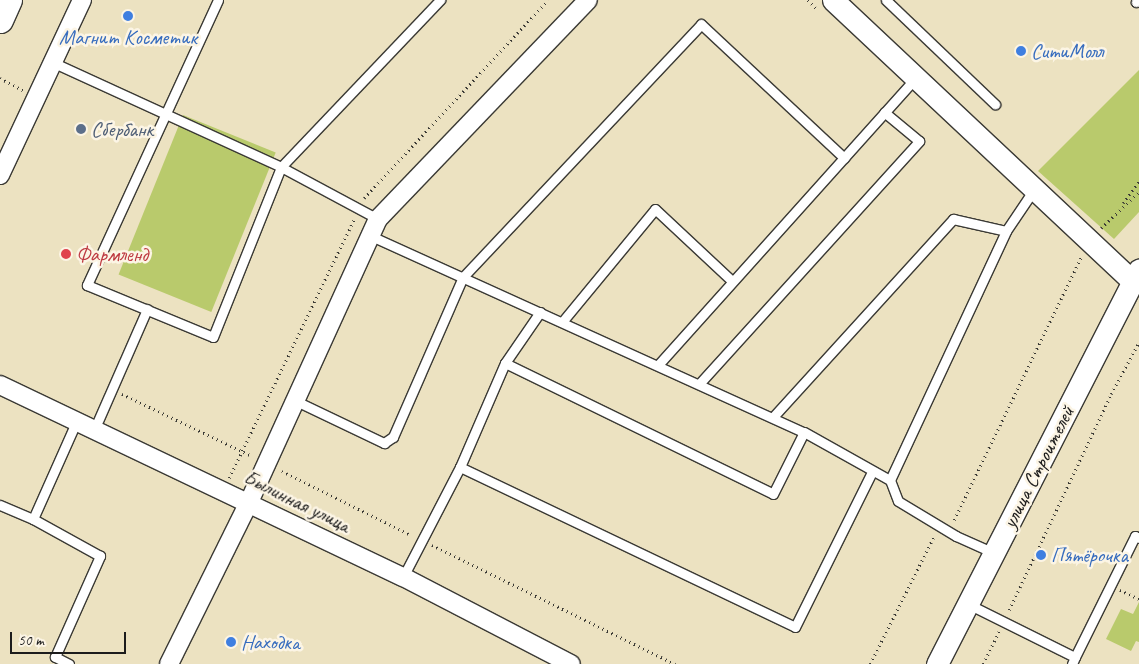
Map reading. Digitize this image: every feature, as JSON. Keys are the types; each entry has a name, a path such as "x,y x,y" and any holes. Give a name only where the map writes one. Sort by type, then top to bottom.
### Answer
{"main road":[{"path":"0,20 10,0"}],"street":[{"path":"0,175 82,0"},
{"path":"169,664 249,502 378,219 588,0"},
{"path":"832,0 1089,240 1137,279"},
{"name":"улица Строителей","path":"937,664 1137,279"},
{"name":"Былинная улица","path":"0,385 249,502 571,664"}],"lane":[{"path":"218,0 87,285 213,337 281,167 440,0"},
{"path":"886,0 995,104"},
{"path":"296,401 384,443 393,437 462,277 701,24 844,158"},
{"path":"52,62 166,112 281,167 378,219"},
{"path":"658,365 731,280 916,77"},
{"path":"700,384 919,141 884,112"},
{"path":"890,480 1006,231 1035,188"},
{"path":"562,322 655,209 731,280"},
{"path":"773,417 953,219 1006,231"},
{"path":"371,236 804,432 872,472 890,480 898,501 944,528 994,553"},
{"path":"94,430 147,309"},
{"path":"403,578 460,467 505,363 540,312"},
{"path":"505,363 773,494 804,432"},
{"path":"33,520 77,420"},
{"path":"460,467 795,627 872,472"},
{"path":"0,505 33,520 100,556 55,657 69,664"},
{"path":"968,604 1074,661 1135,536 1139,538"}],"path":[{"path":"0,78 36,96"},
{"path":"870,664 934,536 956,518 1089,240 1120,206 1139,181"},
{"path":"1120,206 1139,192"},
{"path":"983,664 1110,394 1139,342"},
{"path":"112,389 676,664"},
{"path":"1111,585 1139,599"}],"green space":[{"path":"1139,70 1139,212 1114,239 1038,171"},
{"path":"183,115 276,152 211,312 119,274"},
{"path":"1139,602 1139,642 1136,641 1131,651 1106,639 1121,609 1133,614"}],"place":[{"name":"Магнит Косметик","path":"128,16"},
{"name":"СитиМолл","path":"1021,51"},
{"name":"Сбербанк","path":"81,129"},
{"name":"Фармленд","path":"66,254"},
{"name":"Пятёрочка","path":"1041,555"},
{"name":"Находка","path":"231,642"}]}
